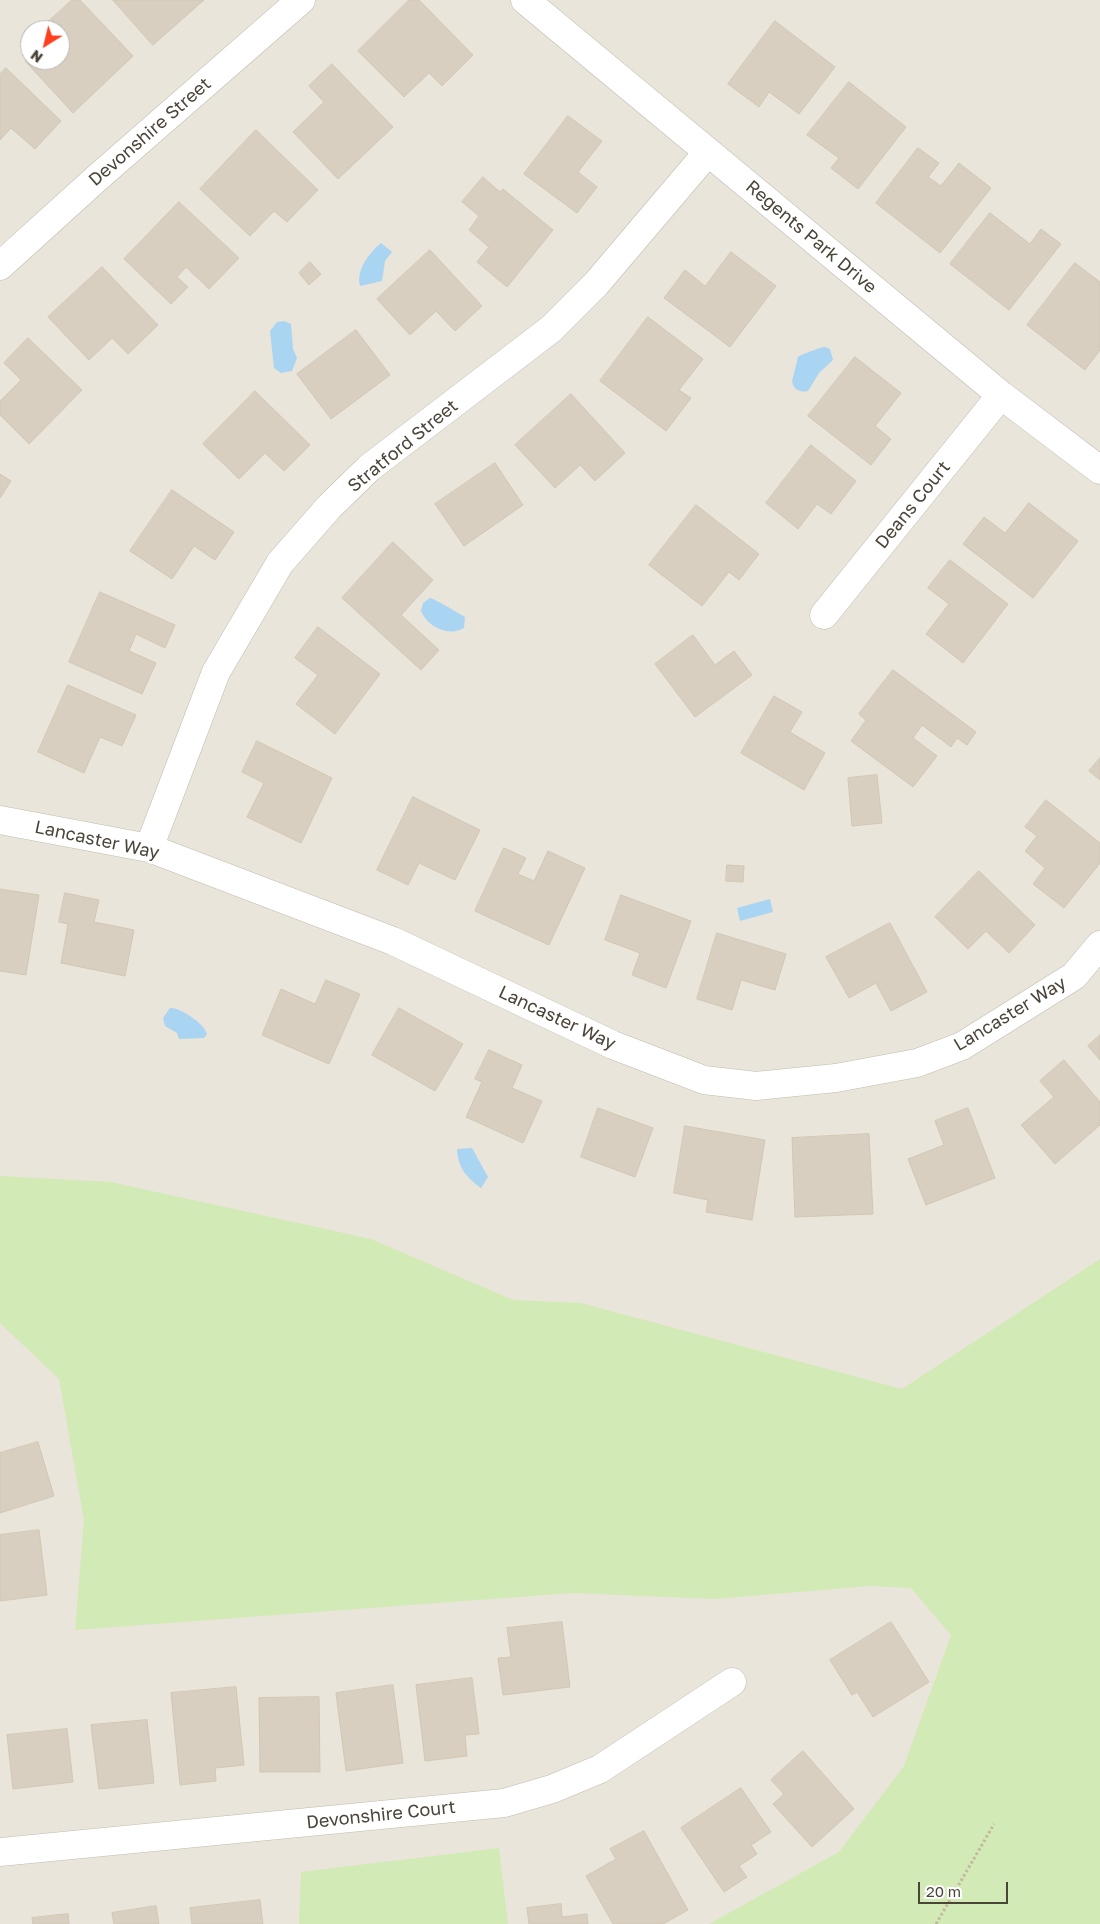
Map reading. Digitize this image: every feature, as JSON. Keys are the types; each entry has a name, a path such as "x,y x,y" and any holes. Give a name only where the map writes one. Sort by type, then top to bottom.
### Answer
{"street":[{"name":"Devonshire Street","path":"0,266 97,178 301,0"},
{"name":"Regents Park Drive","path":"525,0 1001,395 1100,470"},
{"name":"Stratford Street","path":"149,848 216,672 280,563 329,507 369,468 551,329 596,284 708,152"},
{"name":"Deans Court","path":"824,614 1001,395"},
{"name":"Lancaster Way","path":"0,820 149,848 393,940 613,1046 704,1080 738,1084 756,1086 836,1078 917,1063 962,1046 1074,976 1100,945"},
{"name":"Devonshire Court","path":"0,1852 504,1803 552,1789 600,1769 732,1682"}],"path":[{"path":"936,1924 994,1824"}],"shaded area":[{"path":"0,0 1100,0 1100,1924 0,1924"}],"green space":[{"path":"0,1176 111,1182 371,1239 513,1300 581,1303 902,1389 1100,1259 1100,1924 709,1924 839,1852 904,1766 951,1635 911,1588 870,1586 715,1599 572,1593 75,1630 84,1520 59,1379 0,1323"},
{"path":"499,1848 508,1924 299,1924 301,1872"}],"water":[{"path":"381,243 392,252 385,261 382,281 360,286 360,274 364,262"},
{"path":"284,321 291,324 293,349 297,358 292,371 281,373 274,368 270,331 277,322"},
{"path":"825,347 830,349 833,360 819,373 808,391 797,390 792,381 798,357"},
{"path":"430,598 465,617 464,628 458,631 445,631 428,622 421,611 423,603"},
{"path":"770,899 773,912 740,921 737,908"},
{"path":"170,1008 180,1010 197,1021 207,1034 204,1038 179,1039 177,1033 165,1026 163,1018"},
{"path":"472,1148 488,1177 481,1188 464,1172 459,1162 457,1149"}],"building":[{"path":"72,0 80,0 133,56 73,113 33,70 70,70 70,20 50,20"},
{"path":"113,0 204,0 153,45"},
{"path":"409,0 419,0 473,55 442,86 429,73 404,97 358,51"},
{"path":"775,21 835,67 799,114 769,92 759,107 728,84"},
{"path":"332,64 393,127 338,179 293,132 324,102 309,86"},
{"path":"6,68 61,121 35,149 11,128 0,140 0,74"},
{"path":"849,82 906,127 858,189 831,168 839,158 807,135"},
{"path":"568,116 602,141 578,172 597,187 577,213 524,174"},
{"path":"256,130 318,190 287,222 274,211 250,236 200,189"},
{"path":"918,148 939,163 928,177 941,186 959,163 991,188 940,253 876,203"},
{"path":"483,177 500,192 503,189 553,230 507,287 477,262 489,247 469,230 479,216 462,202"},
{"path":"179,202 239,258 209,289 186,267 177,277 188,287 171,304 124,259"},
{"path":"990,213 1030,244 1041,229 1061,244 1009,310 950,264"},
{"path":"430,250 482,306 455,331 436,311 410,335 377,299"},
{"path":"731,252 776,286 730,347 664,298 685,270 705,286"},
{"path":"310,262 321,274 309,285 299,273"},
{"path":"1075,263 1100,282 1100,350 1085,370 1027,325"},
{"path":"102,267 158,325 128,354 112,338 89,360 48,317"},
{"path":"648,317 703,359 679,390 691,398 666,431 600,381"},
{"path":"356,330 390,375 331,419 297,374"},
{"path":"28,338 82,390 29,444 0,415 0,401 21,380 4,363"},
{"path":"855,357 901,393 875,426 891,439 871,465 808,416"},
{"path":"255,391 310,445 284,471 265,453 239,479 203,444"},
{"path":"571,394 625,453 595,481 580,465 555,488 515,445"},
{"path":"811,445 856,481 831,514 817,504 798,529 766,503"},
{"path":"495,463 523,505 464,546 435,504"},
{"path":"0,474 11,481 0,498"},
{"path":"172,490 234,532 215,560 194,546 172,579 130,551"},
{"path":"1029,503 1078,541 1033,598 963,544 984,517 1005,533"},
{"path":"696,505 759,554 739,580 729,572 702,606 649,565"},
{"path":"393,542 433,580 401,615 439,650 421,670 342,598"},
{"path":"950,560 1008,604 963,663 926,634 949,604 928,588"},
{"path":"100,592 175,625 165,648 136,634 129,651 156,663 142,694 69,662"},
{"path":"318,627 380,674 335,734 296,704 318,675 295,658"},
{"path":"693,635 715,665 734,651 752,675 695,717 655,664"},
{"path":"893,670 976,732 967,745 957,738 951,747 922,725 913,738 937,756 913,787 851,741 866,720 859,714"},
{"path":"68,685 136,715 122,746 100,737 84,773 38,752"},
{"path":"774,696 802,712 790,732 825,753 804,790 741,753"},
{"path":"257,741 332,778 301,843 247,817 264,783 242,772"},
{"path":"1100,758 1100,780 1089,771"},
{"path":"877,775 882,823 852,826 848,778"},
{"path":"413,797 480,830 455,880 419,863 408,885 377,870"},
{"path":"1046,800 1100,843 1100,863 1064,908 1033,884 1045,868 1025,851 1037,836 1025,827"},
{"path":"504,848 526,858 518,874 534,881 548,851 585,868 549,945 475,911"},
{"path":"727,865 744,866 743,882 726,881"},
{"path":"979,871 1035,925 1009,953 986,931 968,949 935,917"},
{"path":"0,889 39,895 26,975 0,971"},
{"path":"65,893 99,900 94,922 134,930 125,976 61,963 68,924 59,922"},
{"path":"621,895 691,921 666,988 632,975 640,953 605,940"},
{"path":"890,923 927,992 891,1011 876,983 849,998 826,957"},
{"path":"717,933 786,954 775,990 741,980 732,1010 697,999"},
{"path":"326,980 360,994 329,1064 262,1035 281,989 315,1004"},
{"path":"399,1008 463,1044 435,1091 372,1055"},
{"path":"1100,1035 1100,1060 1088,1046"},
{"path":"489,1050 522,1065 512,1088 542,1101 523,1143 466,1117 482,1082 475,1079"},
{"path":"1064,1060 1100,1102 1100,1125 1055,1164 1021,1125 1054,1097 1040,1081"},
{"path":"598,1108 653,1128 635,1177 581,1157"},
{"path":"968,1108 995,1178 926,1205 908,1159 944,1145 935,1121"},
{"path":"685,1126 765,1140 752,1220 706,1212 708,1200 674,1193"},
{"path":"869,1134 873,1214 795,1217 792,1138"},
{"path":"38,1442 54,1496 0,1513 0,1453"},
{"path":"39,1530 47,1595 0,1601 0,1535"},
{"path":"562,1622 570,1687 503,1695 498,1658 511,1657 507,1628"},
{"path":"891,1622 929,1682 873,1717 857,1692 852,1695 830,1660"},
{"path":"472,1678 479,1734 465,1735 467,1756 425,1761 416,1685"},
{"path":"393,1685 403,1763 346,1771 336,1693"},
{"path":"236,1687 244,1765 215,1768 216,1781 180,1785 171,1693"},
{"path":"319,1697 320,1772 260,1772 259,1698"},
{"path":"147,1720 154,1783 99,1789 91,1725"},
{"path":"67,1729 73,1782 13,1789 7,1735"},
{"path":"803,1751 854,1809 812,1847 773,1804 784,1794 771,1780"},
{"path":"741,1788 771,1832 751,1845 757,1854 739,1866 747,1877 724,1892 681,1828"},
{"path":"644,1831 688,1910 663,1924 613,1924 586,1876 616,1859 610,1849"},
{"path":"260,1900 263,1924 192,1924 190,1908"},
{"path":"561,1904 562,1917 587,1914 588,1924 529,1924 527,1908"},
{"path":"156,1906 159,1924 114,1924 112,1913"},
{"path":"68,1914 69,1924 33,1924 32,1918"}]}
